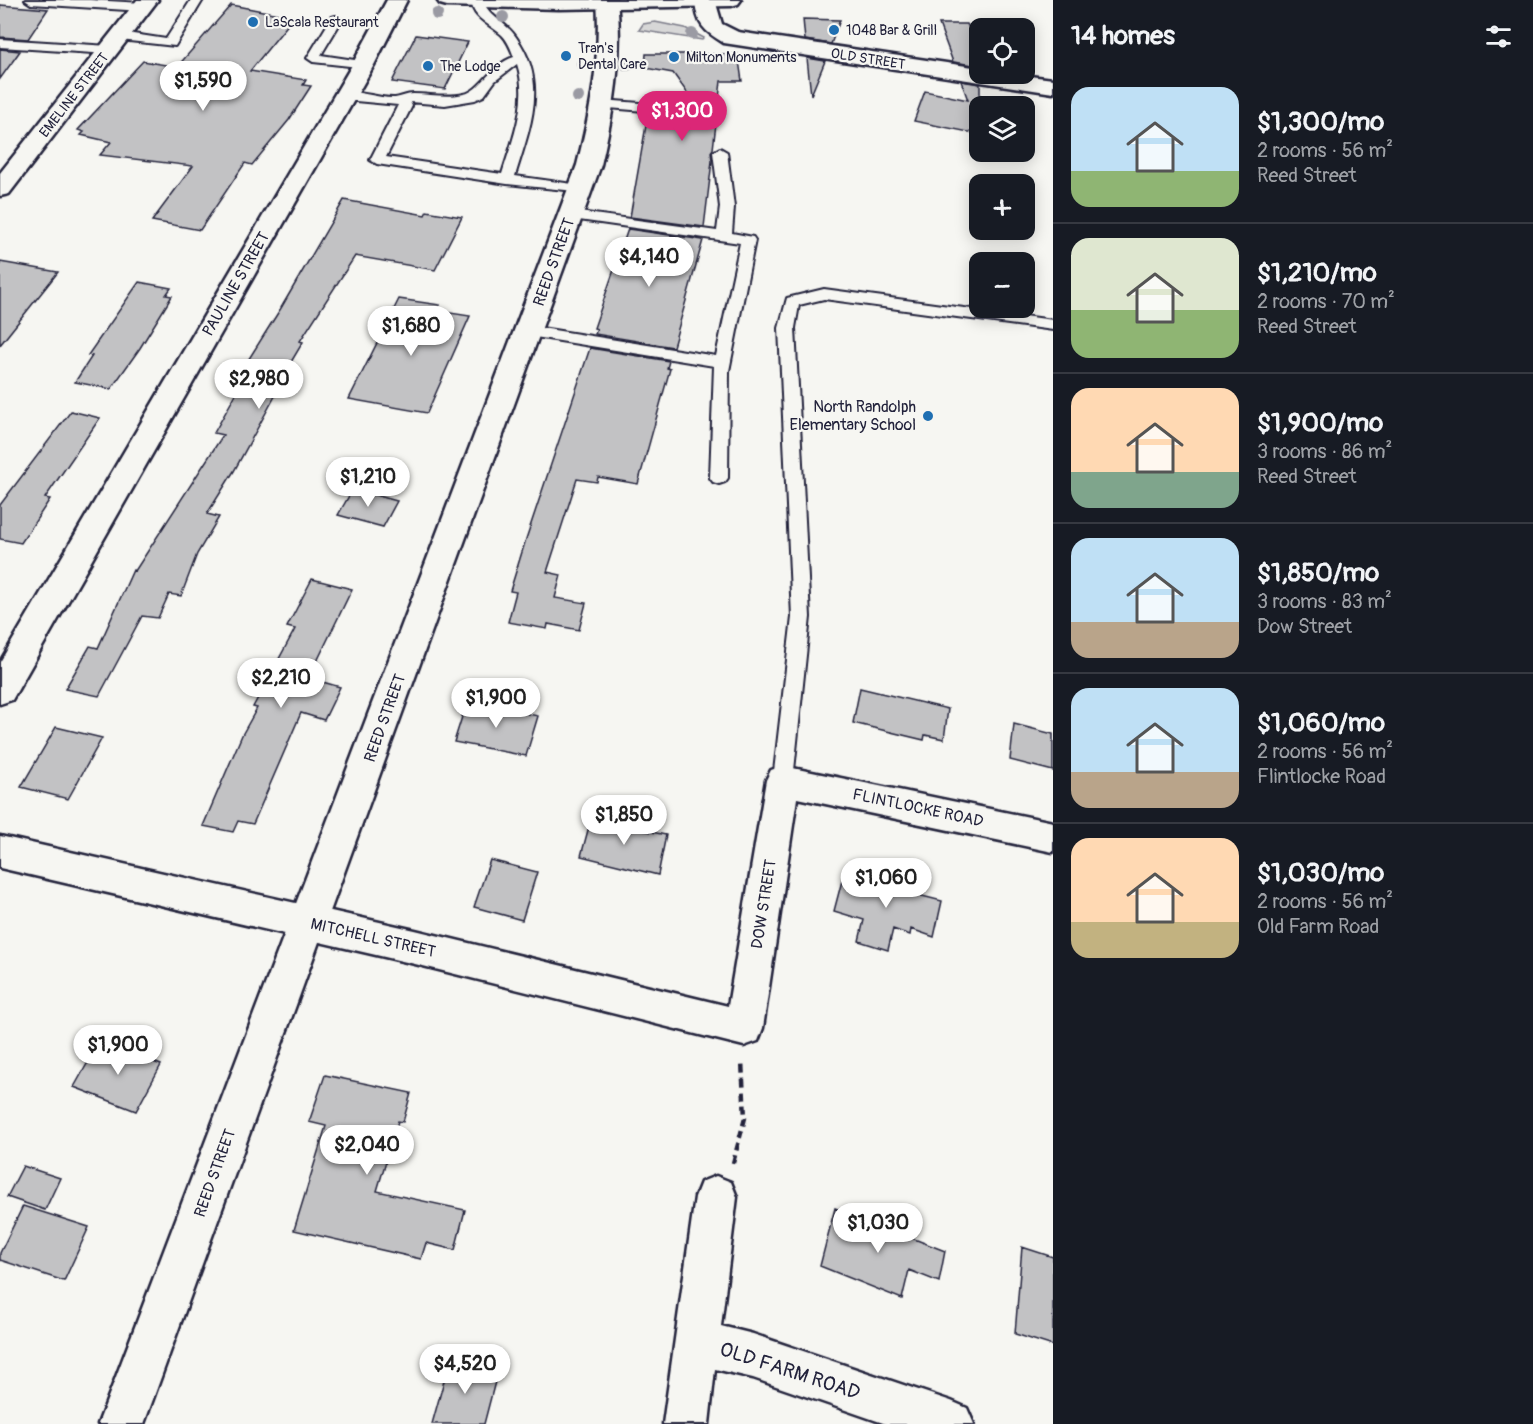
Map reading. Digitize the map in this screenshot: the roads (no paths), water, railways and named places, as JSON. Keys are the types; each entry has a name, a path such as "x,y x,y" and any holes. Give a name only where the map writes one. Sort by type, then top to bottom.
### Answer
{"street":[{"name":"PAULINE STREET","path":"0,691 363,65 397,0"},
{"path":"447,0 477,2 731,0"},
{"name":"OLD STREET","path":"705,0 712,27 732,38 1053,86"},
{"name":"REED STREET","path":"121,1424 576,202 594,145 602,104 608,38 607,1"},
{"name":"EMELINE STREET","path":"0,189 146,3"},
{"name":"FLINTLOCKE ROAD","path":"783,780 1053,837"},
{"name":"DOW STREET","path":"744,1028 783,780"},
{"name":"MITCHELL STREET","path":"0,852 415,947 744,1028"},
{"path":"686,1424 716,1197"},
{"name":"OLD FARM ROAD","path":"697,1342 753,1356 951,1424"}],"lane":[{"path":"32,0 146,3"},
{"path":"0,43 170,43 197,0"},
{"path":"477,2 481,13 503,29 513,40 529,95 507,180"},
{"path":"336,20 312,58 363,65"},
{"path":"345,96 392,102 419,98 450,100 475,95 482,90 490,78 510,62 520,58"},
{"path":"403,100 405,106 377,160 507,180 576,202 748,240 723,362 720,388 719,478"},
{"path":"602,104 691,111"},
{"path":"720,152 728,207 724,236"},
{"path":"783,780 801,616 787,328 792,302 824,294 1053,325"},
{"path":"529,331 723,362"}],"place":[{"name":"LaScala Restaurant","path":"253,22"},
{"name":"1048 Bar & Grill","path":"834,30"},
{"name":"Tran's Dental Care","path":"566,56"},
{"name":"Milton Monuments","path":"674,57"},
{"name":"The Lodge","path":"428,66"},
{"name":"North Randolph Elementary School","path":"928,416"}]}
